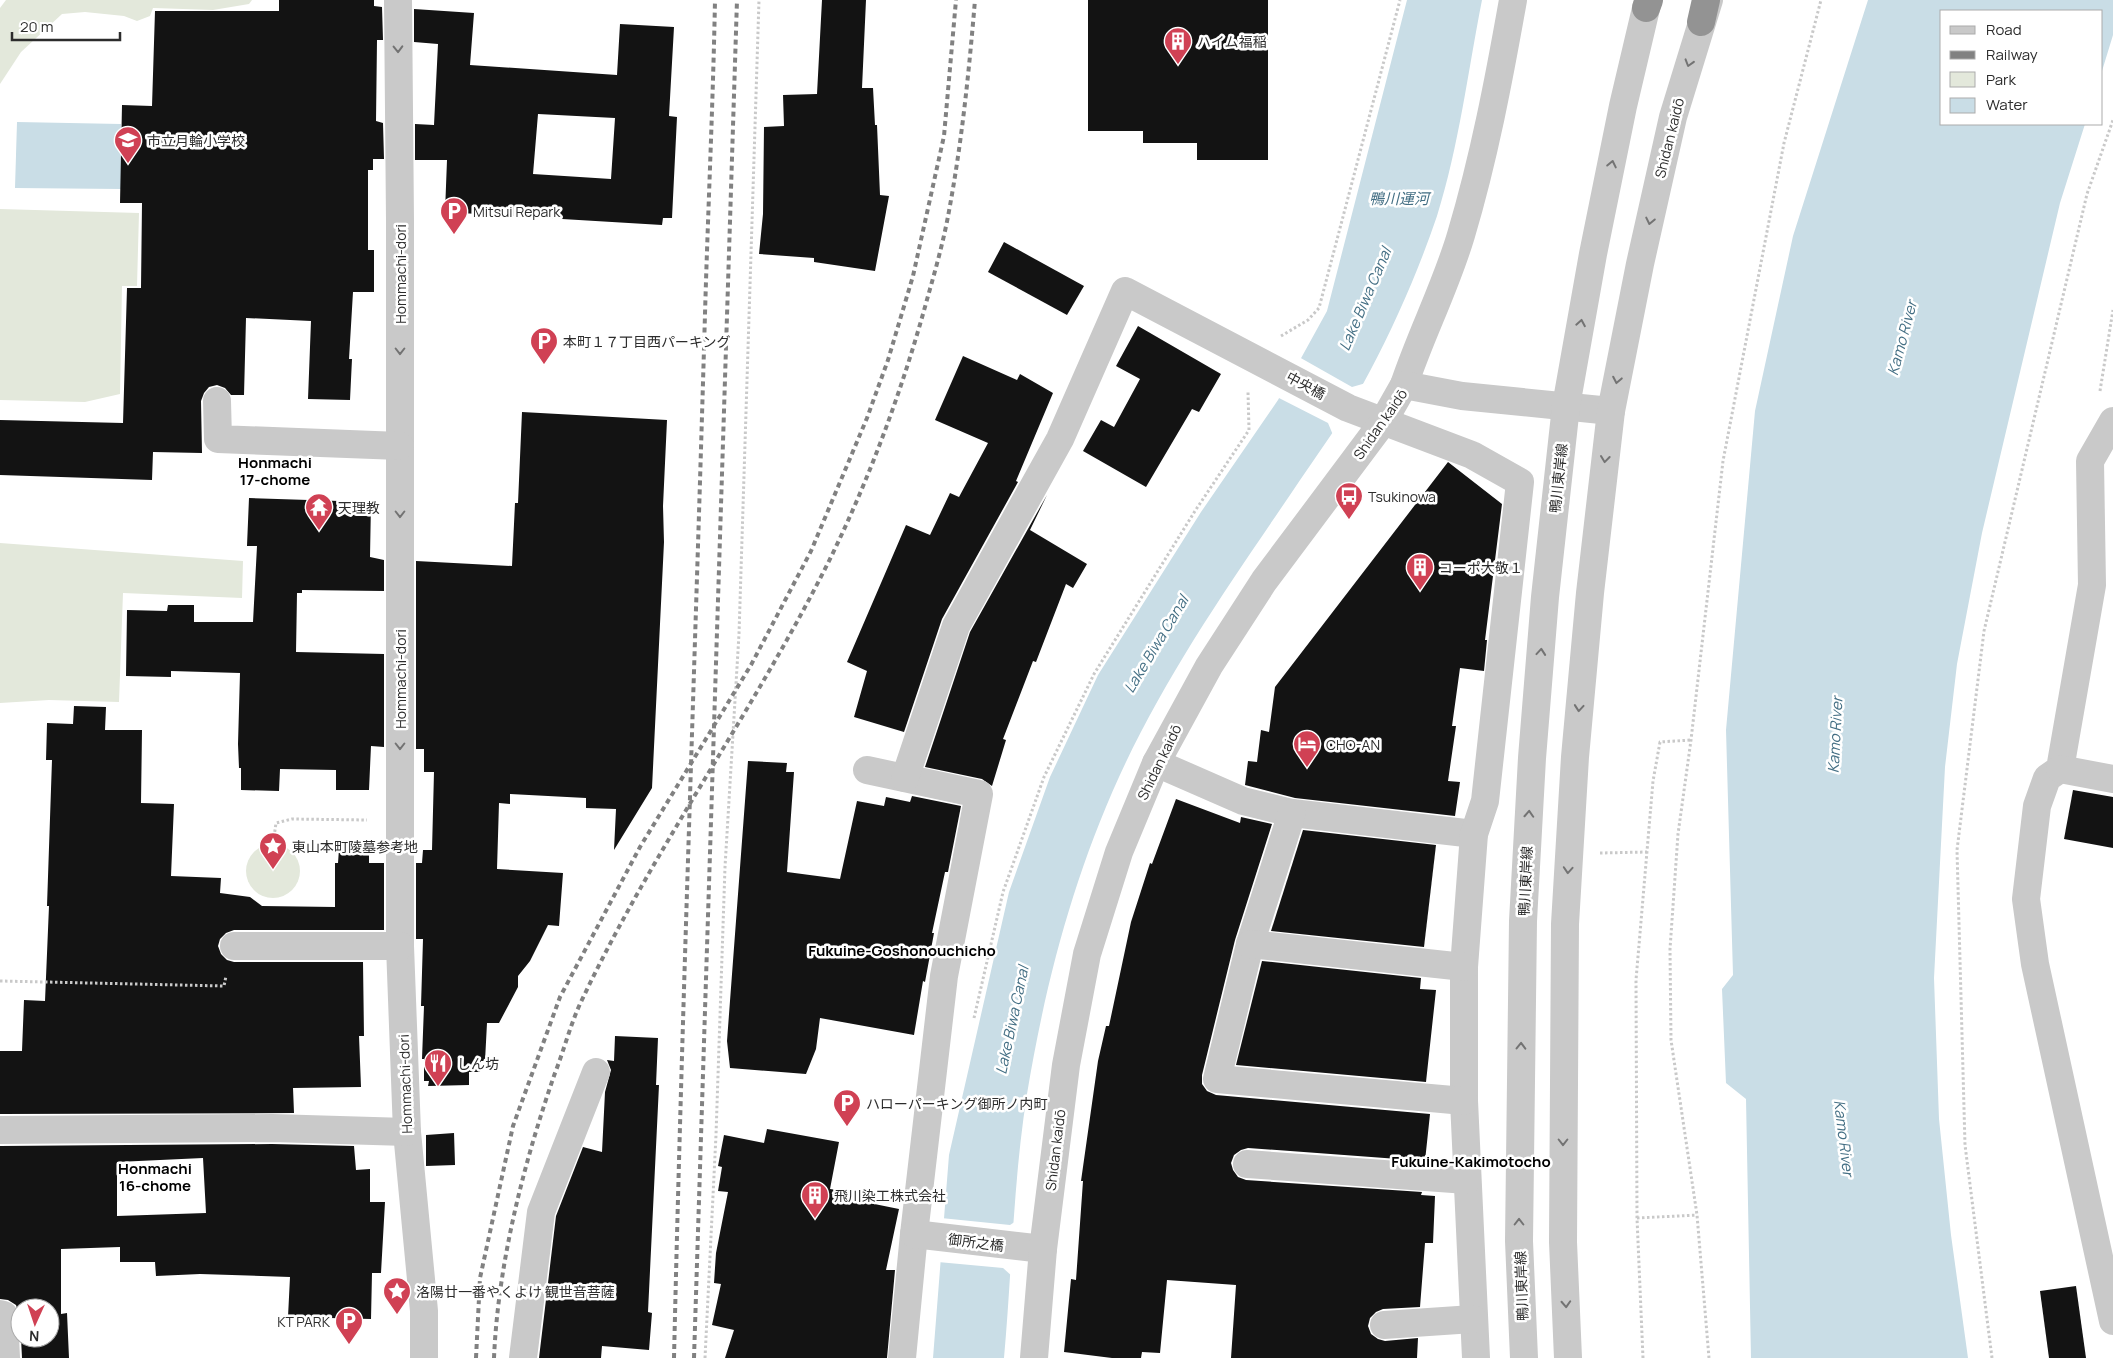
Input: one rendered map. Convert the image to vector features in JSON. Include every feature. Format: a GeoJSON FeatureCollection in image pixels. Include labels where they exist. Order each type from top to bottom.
{"type":"FeatureCollection","features":[{"type":"Feature","properties":{"kind":"street","name":"Hommachi-dori"},"geometry":{"type":"LineString","coordinates":[[398,0],[400,946],[407,1132],[424,1311],[424,1358]]}},
{"type":"Feature","properties":{"kind":"street"},"geometry":{"type":"LineString","coordinates":[[1404,385],[1414,354],[1460,237],[1491,112],[1513,0]]}},
{"type":"Feature","properties":{"kind":"street"},"geometry":{"type":"LineString","coordinates":[[1566,406],[1593,254],[1648,3]]}},
{"type":"Feature","properties":{"kind":"street","name":"Shidan kaidō"},"geometry":{"type":"LineString","coordinates":[[1034,1358],[1034,1248],[1087,954],[1119,852],[1156,763],[1209,666],[1264,581],[1383,422],[1404,385],[1462,396],[1611,411],[1672,117],[1705,8]]}},
{"type":"Feature","properties":{"kind":"street","name":"中央橋"},"geometry":{"type":"LineString","coordinates":[[905,778],[956,626],[1060,438],[1125,291],[1348,408],[1472,455],[1520,482],[1485,801],[1474,834]]}},
{"type":"Feature","properties":{"kind":"street"},"geometry":{"type":"LineString","coordinates":[[217,401],[218,439],[400,446]]}},
{"type":"Feature","properties":{"kind":"street","name":"鴨川東岸線"},"geometry":{"type":"LineString","coordinates":[[1524,1358],[1519,1241],[1523,921],[1532,758],[1545,597],[1566,406]]}},
{"type":"Feature","properties":{"kind":"street"},"geometry":{"type":"LineString","coordinates":[[1568,1358],[1563,1242],[1565,924],[1575,757],[1590,594],[1611,411]]}},
{"type":"Feature","properties":{"kind":"street"},"geometry":{"type":"LineString","coordinates":[[2105,449],[2102,585],[2060,769],[2047,778],[2036,806],[2026,899],[2037,974],[2113,1321]]}},
{"type":"Feature","properties":{"kind":"street"},"geometry":{"type":"LineString","coordinates":[[1156,763],[1244,801],[1292,813],[1474,834],[1464,967],[1464,1101],[1476,1358]]}},
{"type":"Feature","properties":{"kind":"street"},"geometry":{"type":"LineString","coordinates":[[2060,769],[2113,779]]}},
{"type":"Feature","properties":{"kind":"street"},"geometry":{"type":"LineString","coordinates":[[867,770],[979,794],[944,976],[920,1235],[902,1358]]}},
{"type":"Feature","properties":{"kind":"street"},"geometry":{"type":"LineString","coordinates":[[1292,813],[1250,944],[1217,1078],[1464,1101]]}},
{"type":"Feature","properties":{"kind":"street"},"geometry":{"type":"LineString","coordinates":[[1250,944],[1464,967]]}},
{"type":"Feature","properties":{"kind":"street"},"geometry":{"type":"LineString","coordinates":[[234,946],[400,946]]}},
{"type":"Feature","properties":{"kind":"street"},"geometry":{"type":"LineString","coordinates":[[523,1358],[541,1212],[596,1072]]}},
{"type":"Feature","properties":{"kind":"street"},"geometry":{"type":"LineString","coordinates":[[0,1130],[272,1128],[407,1132]]}},
{"type":"Feature","properties":{"kind":"street"},"geometry":{"type":"LineString","coordinates":[[1247,1164],[1467,1180]]}},
{"type":"Feature","properties":{"kind":"street","name":"御所之橋"},"geometry":{"type":"LineString","coordinates":[[920,1235],[1034,1248]]}},
{"type":"Feature","properties":{"kind":"street"},"geometry":{"type":"LineString","coordinates":[[0,1314],[4,1315],[6,1358]]}},
{"type":"Feature","properties":{"kind":"street"},"geometry":{"type":"LineString","coordinates":[[1384,1325],[1473,1320]]}},
{"type":"Feature","properties":{"kind":"path"},"geometry":{"type":"LineString","coordinates":[[705,1358],[716,1144],[725,867],[739,634],[759,0]]}},
{"type":"Feature","properties":{"kind":"path"},"geometry":{"type":"LineString","coordinates":[[972,1027],[1003,892],[1044,777],[1094,674],[1195,511],[1249,430],[1248,377],[1264,363],[1276,339],[1308,320],[1319,308],[1400,0]]}},
{"type":"Feature","properties":{"kind":"path"},"geometry":{"type":"LineString","coordinates":[[1709,1358],[1696,1215],[1671,1040],[1670,949],[1678,834],[1691,740],[1724,451],[1784,143],[1821,0]]}},
{"type":"Feature","properties":{"kind":"path"},"geometry":{"type":"LineString","coordinates":[[1992,1358],[1965,1145],[1957,850],[1984,631],[2087,194],[2113,120]]}},
{"type":"Feature","properties":{"kind":"path"},"geometry":{"type":"LineString","coordinates":[[2105,449],[2096,415],[2113,310]]}},
{"type":"Feature","properties":{"kind":"path"},"geometry":{"type":"LineString","coordinates":[[1643,1358],[1637,1218],[1636,980],[1653,781],[1660,742],[1691,740]]}},
{"type":"Feature","properties":{"kind":"path"},"geometry":{"type":"LineString","coordinates":[[274,837],[276,823],[292,819],[371,820]]}},
{"type":"Feature","properties":{"kind":"path"},"geometry":{"type":"LineString","coordinates":[[1598,853],[1647,852]]}},
{"type":"Feature","properties":{"kind":"path"},"geometry":{"type":"LineString","coordinates":[[0,981],[224,986],[234,946]]}},
{"type":"Feature","properties":{"kind":"path"},"geometry":{"type":"LineString","coordinates":[[1637,1218],[1696,1215]]}},
{"type":"Feature","properties":{"kind":"green space"},"geometry":{"type":"Polygon","coordinates":[[[6,0],[252,0],[249,4],[213,10],[153,8],[150,16],[137,21],[124,16],[85,12],[62,14],[21,52],[0,84],[0,8],[6,0]]]}},
{"type":"Feature","properties":{"kind":"green space"},"geometry":{"type":"Polygon","coordinates":[[[0,209],[139,213],[137,286],[122,286],[120,394],[85,402],[0,400],[0,209]]]}},
{"type":"Feature","properties":{"kind":"green space"},"geometry":{"type":"Polygon","coordinates":[[[0,543],[243,561],[242,598],[123,593],[119,702],[49,700],[0,703],[0,543]]]}},
{"type":"Feature","properties":{"kind":"green space","name":"東山本町陵墓参考地"},"geometry":{"type":"Polygon","coordinates":[[[273,844],[283,846],[292,852],[298,861],[300,871],[298,881],[292,890],[283,896],[273,898],[263,896],[254,890],[248,881],[246,871],[248,861],[254,852],[263,846],[273,844]]]}},
{"type":"Feature","properties":{"kind":"water","name":"鴨川運河"},"geometry":{"type":"Polygon","coordinates":[[[1407,0],[1482,0],[1457,136],[1437,216],[1423,256],[1389,334],[1361,387],[1332,434],[1198,632],[1177,667],[1156,703],[1119,777],[1088,854],[1062,932],[1042,1013],[1027,1094],[1016,1193],[1004,1358],[933,1358],[949,1155],[1009,892],[1050,777],[1098,675],[1201,512],[1278,400],[1327,311],[1407,0]]]}},
{"type":"Feature","properties":{"kind":"water","name":"Kamo River"},"geometry":{"type":"Polygon","coordinates":[[[1868,0],[2113,0],[2113,35],[2103,68],[2103,10],[1940,10],[1940,125],[2085,125],[2060,203],[1982,533],[1957,664],[1945,767],[1934,978],[1939,1119],[1951,1235],[1968,1358],[1751,1358],[1746,1099],[1726,1083],[1722,989],[1733,975],[1726,730],[1755,411],[1793,236],[1868,0]]]}},
{"type":"Feature","properties":{"kind":"water"},"geometry":{"type":"Polygon","coordinates":[[[17,122],[121,124],[121,189],[15,188],[17,122]]]}},
{"type":"Feature","properties":{"kind":"pier"},"geometry":{"type":"Polygon","coordinates":[[[1299,357],[1352,387],[1366,383],[1333,435],[1328,423],[1277,397],[1299,357]]]}},
{"type":"Feature","properties":{"kind":"pier"},"geometry":{"type":"Polygon","coordinates":[[[941,1218],[1010,1225],[1016,1221],[1013,1277],[1003,1268],[938,1262],[941,1218]]]}},
{"type":"Feature","properties":{"kind":"building"},"geometry":{"type":"Polygon","coordinates":[[[279,0],[374,0],[374,6],[382,7],[383,40],[377,40],[376,121],[383,123],[384,159],[373,159],[373,170],[368,170],[368,250],[374,250],[374,292],[353,292],[349,359],[352,359],[350,400],[308,399],[311,321],[246,318],[244,395],[231,395],[225,388],[217,385],[209,387],[204,393],[201,401],[202,453],[153,452],[152,480],[0,475],[0,420],[123,423],[127,288],[141,288],[142,203],[120,203],[122,105],[152,106],[155,11],[279,11],[279,0]]]}},
{"type":"Feature","properties":{"kind":"building"},"geometry":{"type":"Polygon","coordinates":[[[822,0],[866,0],[862,88],[873,88],[875,125],[877,125],[880,195],[889,196],[875,271],[814,262],[814,258],[759,254],[763,214],[764,127],[784,126],[783,95],[817,94],[822,0]]]}},
{"type":"Feature","properties":{"kind":"building","name":"ハイム福稲"},"geometry":{"type":"Polygon","coordinates":[[[1088,0],[1268,0],[1268,160],[1197,160],[1197,143],[1143,143],[1143,131],[1088,131],[1088,0]]]}},
{"type":"Feature","properties":{"kind":"building"},"geometry":{"type":"Polygon","coordinates":[[[414,9],[474,13],[470,65],[617,75],[620,24],[674,27],[669,116],[677,117],[672,218],[663,218],[662,225],[445,212],[447,160],[415,160],[415,124],[434,125],[438,44],[414,42],[414,9]],[[538,114],[533,174],[611,179],[615,118],[538,114]]]}},
{"type":"Feature","properties":{"kind":"building"},"geometry":{"type":"Polygon","coordinates":[[[1004,242],[1084,286],[1067,315],[988,272],[1004,242]]]}},
{"type":"Feature","properties":{"kind":"building"},"geometry":{"type":"Polygon","coordinates":[[[1138,326],[1221,374],[1199,412],[1192,409],[1146,487],[1083,451],[1101,420],[1114,427],[1140,379],[1116,366],[1138,326]]]}},
{"type":"Feature","properties":{"kind":"building"},"geometry":{"type":"Polygon","coordinates":[[[963,356],[1017,380],[1020,374],[1053,393],[1016,481],[1018,482],[942,619],[904,732],[854,717],[867,671],[847,662],[906,525],[930,535],[950,493],[959,497],[988,443],[935,420],[963,356]]]}},
{"type":"Feature","properties":{"kind":"building"},"geometry":{"type":"Polygon","coordinates":[[[522,412],[667,420],[663,506],[664,542],[652,788],[614,850],[616,809],[586,808],[586,798],[510,794],[510,804],[499,803],[497,869],[563,873],[559,926],[548,925],[530,961],[518,976],[518,987],[499,1023],[487,1023],[485,1061],[481,1061],[480,1072],[469,1072],[469,1085],[428,1086],[429,1081],[424,1081],[424,1059],[422,1059],[424,1006],[421,1006],[423,939],[416,939],[416,863],[422,863],[423,850],[432,850],[434,772],[424,772],[424,749],[416,749],[416,561],[512,566],[515,503],[518,503],[522,412]]]}},
{"type":"Feature","properties":{"kind":"building"},"geometry":{"type":"Polygon","coordinates":[[[1448,462],[1502,504],[1485,640],[1487,640],[1484,671],[1460,668],[1452,726],[1456,726],[1448,781],[1460,782],[1455,816],[1295,798],[1245,785],[1248,761],[1257,762],[1261,730],[1269,732],[1275,687],[1448,462]]]}},
{"type":"Feature","properties":{"kind":"building"},"geometry":{"type":"Polygon","coordinates":[[[1047,495],[1030,530],[1087,564],[1073,588],[1066,584],[1036,662],[1033,661],[1003,739],[1006,740],[992,786],[982,779],[925,767],[970,632],[1047,495]]]}},
{"type":"Feature","properties":{"kind":"building"},"geometry":{"type":"Polygon","coordinates":[[[249,498],[371,502],[370,557],[384,560],[384,591],[302,590],[302,593],[297,593],[296,652],[384,654],[384,747],[371,746],[369,790],[336,790],[336,770],[280,769],[279,791],[241,790],[238,744],[240,673],[171,671],[171,677],[126,676],[127,610],[167,611],[168,605],[194,605],[194,622],[253,622],[257,546],[247,546],[249,498]]]}},
{"type":"Feature","properties":{"kind":"building"},"geometry":{"type":"Polygon","coordinates":[[[74,706],[106,707],[105,730],[142,730],[141,803],[174,804],[171,876],[221,878],[220,893],[250,897],[262,906],[335,907],[335,863],[338,863],[339,849],[369,849],[369,863],[384,863],[384,930],[234,930],[226,933],[220,939],[218,946],[221,954],[227,960],[234,962],[363,962],[364,1036],[359,1036],[361,1087],[293,1088],[294,1113],[0,1114],[0,1051],[22,1051],[24,1000],[45,1001],[52,760],[46,760],[47,723],[73,724],[74,706]]]}},
{"type":"Feature","properties":{"kind":"building"},"geometry":{"type":"Polygon","coordinates":[[[748,761],[787,763],[786,772],[794,772],[787,872],[840,879],[857,801],[884,806],[886,797],[910,802],[912,796],[961,806],[948,872],[945,872],[932,933],[934,933],[925,982],[923,981],[914,1035],[820,1018],[816,1049],[806,1074],[730,1068],[727,1041],[748,761]]]}},
{"type":"Feature","properties":{"kind":"building"},"geometry":{"type":"Polygon","coordinates":[[[2073,790],[2113,797],[2113,848],[2064,839],[2073,790]]]}},
{"type":"Feature","properties":{"kind":"building"},"geometry":{"type":"Polygon","coordinates":[[[1176,799],[1240,823],[1241,817],[1272,824],[1235,940],[1202,1075],[1202,1084],[1207,1091],[1216,1095],[1430,1114],[1425,1161],[1248,1148],[1234,1155],[1231,1163],[1238,1177],[1246,1180],[1422,1192],[1421,1195],[1435,1196],[1433,1243],[1425,1243],[1420,1307],[1383,1309],[1376,1312],[1370,1318],[1368,1326],[1371,1334],[1385,1341],[1418,1338],[1417,1358],[1231,1358],[1236,1285],[1167,1280],[1160,1353],[1142,1352],[1141,1358],[1112,1358],[1064,1352],[1071,1279],[1076,1280],[1083,1181],[1081,1181],[1098,1061],[1106,1026],[1109,1026],[1131,922],[1150,863],[1152,864],[1176,799]]]}},
{"type":"Feature","properties":{"kind":"building"},"geometry":{"type":"Polygon","coordinates":[[[1303,830],[1436,845],[1424,947],[1271,931],[1303,830]]]}},
{"type":"Feature","properties":{"kind":"building"},"geometry":{"type":"Polygon","coordinates":[[[1262,961],[1421,978],[1420,989],[1436,990],[1426,1082],[1236,1065],[1262,961]]]}},
{"type":"Feature","properties":{"kind":"building"},"geometry":{"type":"Polygon","coordinates":[[[615,1036],[658,1038],[656,1085],[659,1085],[648,1312],[652,1313],[649,1350],[602,1346],[601,1358],[539,1358],[556,1216],[583,1147],[602,1152],[605,1092],[611,1070],[607,1060],[614,1061],[615,1036]]]}},
{"type":"Feature","properties":{"kind":"building"},"geometry":{"type":"Polygon","coordinates":[[[767,1129],[839,1142],[830,1189],[837,1190],[835,1196],[899,1209],[886,1270],[895,1270],[887,1358],[725,1358],[734,1330],[712,1325],[721,1284],[714,1283],[716,1253],[728,1192],[718,1191],[722,1167],[718,1166],[724,1135],[764,1143],[767,1129]]]}},
{"type":"Feature","properties":{"kind":"building"},"geometry":{"type":"Polygon","coordinates":[[[454,1133],[455,1165],[426,1166],[426,1135],[454,1133]]]}},
{"type":"Feature","properties":{"kind":"building"},"geometry":{"type":"Polygon","coordinates":[[[272,1144],[354,1146],[356,1170],[370,1169],[370,1202],[385,1202],[381,1273],[372,1273],[371,1319],[288,1317],[290,1277],[200,1274],[156,1276],[155,1262],[120,1262],[120,1247],[61,1249],[61,1314],[67,1313],[69,1358],[22,1358],[22,1348],[60,1348],[60,1298],[10,1298],[10,1301],[0,1299],[0,1146],[272,1144]],[[203,1158],[117,1162],[117,1216],[206,1213],[203,1158]]]}},
{"type":"Feature","properties":{"kind":"building"},"geometry":{"type":"Polygon","coordinates":[[[2076,1286],[2086,1358],[2049,1358],[2040,1291],[2076,1286]]]}},
{"type":"Feature","properties":{"kind":"railway"},"geometry":{"type":"LineString","coordinates":[[674,1358],[715,0]]}},
{"type":"Feature","properties":{"kind":"railway"},"geometry":{"type":"LineString","coordinates":[[694,1358],[737,0]]}},
{"type":"Feature","properties":{"kind":"railway"},"geometry":{"type":"LineString","coordinates":[[476,1358],[480,1278],[513,1126],[560,997],[640,847],[751,665],[811,551],[867,418],[888,360],[913,276],[944,136],[956,0]]}},
{"type":"Feature","properties":{"kind":"railway"},"geometry":{"type":"LineString","coordinates":[[494,1358],[496,1322],[514,1213],[533,1142],[576,1012],[638,892],[767,674],[828,563],[872,465],[908,365],[937,264],[954,185],[968,80],[975,0]]}},
{"type":"Feature","properties":{"kind":"place","name":"ハイム福稲"},"geometry":{"type":"Point","coordinates":[1178,65]}},
{"type":"Feature","properties":{"kind":"place","name":"市立月輪小学校"},"geometry":{"type":"Point","coordinates":[128,164]}},
{"type":"Feature","properties":{"kind":"place","name":"Mitsui Repark"},"geometry":{"type":"Point","coordinates":[454,235]}},
{"type":"Feature","properties":{"kind":"place","name":"本町１７丁目西パーキング"},"geometry":{"type":"Point","coordinates":[544,365]}},
{"type":"Feature","properties":{"kind":"place","name":"Tsukinowa"},"geometry":{"type":"Point","coordinates":[1349,520]}},
{"type":"Feature","properties":{"kind":"place","name":"天理教"},"geometry":{"type":"Point","coordinates":[319,531]}},
{"type":"Feature","properties":{"kind":"place","name":"コーポ大敬１"},"geometry":{"type":"Point","coordinates":[1420,591]}},
{"type":"Feature","properties":{"kind":"place","name":"CHO-AN"},"geometry":{"type":"Point","coordinates":[1307,768]}},
{"type":"Feature","properties":{"kind":"place","name":"東山本町陵墓参考地"},"geometry":{"type":"Point","coordinates":[273,870]}},
{"type":"Feature","properties":{"kind":"place","name":"しん坊"},"geometry":{"type":"Point","coordinates":[438,1087]}},
{"type":"Feature","properties":{"kind":"place","name":"ハローパーキング御所ノ内町"},"geometry":{"type":"Point","coordinates":[847,1127]}},
{"type":"Feature","properties":{"kind":"place","name":"飛川染工株式会社"},"geometry":{"type":"Point","coordinates":[815,1219]}},
{"type":"Feature","properties":{"kind":"place","name":"洛陽廿一番やくよけ 観世音菩薩"},"geometry":{"type":"Point","coordinates":[397,1315]}},
{"type":"Feature","properties":{"kind":"place","name":"KT PARK"},"geometry":{"type":"Point","coordinates":[349,1345]}},
{"type":"Feature","properties":{"kind":"district","name":"Honmachi 17-chome"},"geometry":{"type":"Point","coordinates":[275,470]}},
{"type":"Feature","properties":{"kind":"district","name":"Fukuine-Goshonouchicho"},"geometry":{"type":"Point","coordinates":[902,950]}},
{"type":"Feature","properties":{"kind":"district","name":"Fukuine-Kakimotocho"},"geometry":{"type":"Point","coordinates":[1471,1161]}},
{"type":"Feature","properties":{"kind":"district","name":"Honmachi 16-chome"},"geometry":{"type":"Point","coordinates":[155,1176]}},
{"type":"Feature","properties":{"kind":"water label","name":"Lake Biwa Canal"},"geometry":{"type":"Point","coordinates":[1365,299]}},
{"type":"Feature","properties":{"kind":"water label","name":"Lake Biwa Canal"},"geometry":{"type":"Point","coordinates":[1156,644]}},
{"type":"Feature","properties":{"kind":"water label","name":"Lake Biwa Canal"},"geometry":{"type":"Point","coordinates":[1012,1020]}}]}
